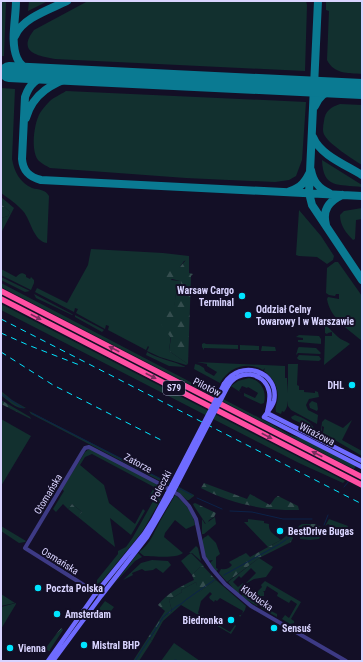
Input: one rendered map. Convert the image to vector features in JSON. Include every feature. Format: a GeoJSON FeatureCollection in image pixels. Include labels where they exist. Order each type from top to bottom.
{"type":"FeatureCollection","features":[{"type":"Feature","properties":{"kind":"highway","name":"Pilotów"},"geometry":{"type":"LineString","coordinates":[[1,291],[362,477]]}},
{"type":"Feature","properties":{"kind":"highway","name":"Pilotów"},"geometry":{"type":"LineString","coordinates":[[1,299],[362,485]]}},
{"type":"Feature","properties":{"kind":"main road","name":"Poleczki"},"geometry":{"type":"LineString","coordinates":[[48,661],[153,520],[169,495],[232,374],[244,369],[255,370],[265,375],[274,392],[273,405],[266,415]]}},
{"type":"Feature","properties":{"kind":"main road","name":"Wirażowa"},"geometry":{"type":"LineString","coordinates":[[266,415],[361,464]]}},
{"type":"Feature","properties":{"kind":"main road","name":"Poleczki"},"geometry":{"type":"LineString","coordinates":[[53,661],[98,595]]}},
{"type":"Feature","properties":{"kind":"street","name":"Zatorze"},"geometry":{"type":"LineString","coordinates":[[85,448],[92,447],[179,495],[189,506],[196,519],[200,540]]}},
{"type":"Feature","properties":{"kind":"street","name":"Otomańska"},"geometry":{"type":"LineString","coordinates":[[25,548],[85,448]]}},
{"type":"Feature","properties":{"kind":"street","name":"Kłobucka"},"geometry":{"type":"LineString","coordinates":[[200,540],[207,564],[238,596],[257,609],[346,661]]}},
{"type":"Feature","properties":{"kind":"street","name":"Osmańska"},"geometry":{"type":"LineString","coordinates":[[25,548],[92,589],[98,595]]}},
{"type":"Feature","properties":{"kind":"green space"},"geometry":{"type":"Polygon","coordinates":[[[1,1],[6,1],[4,56],[1,56],[1,1]]]}},
{"type":"Feature","properties":{"kind":"green space"},"geometry":{"type":"Polygon","coordinates":[[[29,1],[48,1],[28,11],[29,1]]]}},
{"type":"Feature","properties":{"kind":"green space"},"geometry":{"type":"Polygon","coordinates":[[[88,1],[306,1],[305,71],[55,59],[31,52],[28,48],[28,43],[29,37],[34,30],[88,1]]]}},
{"type":"Feature","properties":{"kind":"green space"},"geometry":{"type":"Polygon","coordinates":[[[326,1],[362,1],[362,74],[347,73],[337,70],[330,65],[327,60],[329,11],[326,10],[326,1]]]}},
{"type":"Feature","properties":{"kind":"green space"},"geometry":{"type":"Polygon","coordinates":[[[1,88],[15,89],[12,159],[14,168],[24,183],[32,188],[44,191],[49,196],[47,243],[38,238],[35,234],[23,211],[1,193],[1,88]]]}},
{"type":"Feature","properties":{"kind":"green space"},"geometry":{"type":"Polygon","coordinates":[[[66,91],[306,102],[302,160],[296,176],[289,180],[275,182],[186,178],[50,168],[40,162],[36,157],[34,137],[36,123],[40,113],[47,104],[66,91]]]}},
{"type":"Feature","properties":{"kind":"green space"},"geometry":{"type":"Polygon","coordinates":[[[340,104],[362,105],[362,165],[336,147],[324,134],[323,127],[327,112],[331,108],[340,104]]]}},
{"type":"Feature","properties":{"kind":"green space"},"geometry":{"type":"Polygon","coordinates":[[[322,160],[362,185],[362,187],[333,183],[325,176],[322,160]]]}},
{"type":"Feature","properties":{"kind":"green space"},"geometry":{"type":"Polygon","coordinates":[[[1,197],[14,208],[1,233],[1,218],[8,216],[10,212],[1,204],[1,197]]]}},
{"type":"Feature","properties":{"kind":"green space"},"geometry":{"type":"Polygon","coordinates":[[[1,204],[10,212],[8,216],[1,218],[1,204]]]}},
{"type":"Feature","properties":{"kind":"green space"},"geometry":{"type":"Polygon","coordinates":[[[362,208],[362,219],[356,220],[355,239],[353,240],[344,229],[340,215],[344,211],[362,208]]]}},
{"type":"Feature","properties":{"kind":"green space"},"geometry":{"type":"Polygon","coordinates":[[[299,210],[321,236],[334,256],[333,260],[327,264],[317,257],[296,255],[299,210]]]}},
{"type":"Feature","properties":{"kind":"green space"},"geometry":{"type":"Polygon","coordinates":[[[91,249],[189,256],[189,260],[184,261],[171,280],[180,281],[183,288],[176,294],[169,351],[188,364],[186,365],[160,357],[147,351],[148,346],[146,350],[108,330],[109,326],[106,325],[105,329],[76,313],[78,309],[75,308],[74,312],[35,292],[37,288],[67,303],[88,265],[91,249]]]}},
{"type":"Feature","properties":{"kind":"green space"},"geometry":{"type":"Polygon","coordinates":[[[186,260],[189,260],[189,273],[193,274],[191,276],[188,364],[169,351],[171,338],[161,324],[164,309],[174,306],[176,294],[183,288],[180,281],[165,277],[164,270],[180,267],[186,260]]]}},
{"type":"Feature","properties":{"kind":"green space"},"geometry":{"type":"Polygon","coordinates":[[[335,262],[338,262],[362,296],[362,341],[340,323],[329,306],[327,299],[328,297],[339,299],[339,294],[336,294],[335,296],[326,293],[327,268],[335,262]]]}},
{"type":"Feature","properties":{"kind":"green space"},"geometry":{"type":"Polygon","coordinates":[[[1,269],[16,277],[22,273],[30,279],[31,277],[34,280],[34,283],[31,290],[1,275],[1,269]]]}},
{"type":"Feature","properties":{"kind":"green space"},"geometry":{"type":"Polygon","coordinates":[[[1,277],[30,291],[25,292],[1,280],[1,277]]]}},
{"type":"Feature","properties":{"kind":"green space"},"geometry":{"type":"Polygon","coordinates":[[[1,283],[290,435],[301,438],[356,466],[354,469],[336,460],[1,287],[1,283]]]}},
{"type":"Feature","properties":{"kind":"green space"},"geometry":{"type":"Polygon","coordinates":[[[34,294],[72,314],[73,315],[36,298],[34,294]]]}},
{"type":"Feature","properties":{"kind":"green space"},"geometry":{"type":"Polygon","coordinates":[[[1,304],[345,481],[343,483],[299,463],[1,310],[1,304]]]}},
{"type":"Feature","properties":{"kind":"green space"},"geometry":{"type":"Polygon","coordinates":[[[75,315],[104,330],[102,332],[75,317],[75,315]]]}},
{"type":"Feature","properties":{"kind":"green space"},"geometry":{"type":"Polygon","coordinates":[[[325,325],[339,338],[350,344],[324,365],[325,336],[332,336],[332,332],[327,334],[325,333],[325,325]]]}},
{"type":"Feature","properties":{"kind":"green space"},"geometry":{"type":"Polygon","coordinates":[[[299,335],[319,336],[321,339],[321,344],[298,342],[298,340],[303,340],[303,338],[296,337],[299,335]]]}},
{"type":"Feature","properties":{"kind":"green space"},"geometry":{"type":"Polygon","coordinates":[[[202,344],[238,345],[238,349],[204,348],[204,350],[202,344]]]}},
{"type":"Feature","properties":{"kind":"green space"},"geometry":{"type":"Polygon","coordinates":[[[240,345],[259,346],[259,350],[240,350],[240,345]]]}},
{"type":"Feature","properties":{"kind":"green space"},"geometry":{"type":"Polygon","coordinates":[[[262,346],[275,347],[276,351],[261,351],[262,346]]]}},
{"type":"Feature","properties":{"kind":"green space"},"geometry":{"type":"Polygon","coordinates":[[[299,347],[316,348],[321,353],[298,353],[296,355],[299,347]]]}},
{"type":"Feature","properties":{"kind":"green space"},"geometry":{"type":"Polygon","coordinates":[[[147,352],[186,367],[169,366],[146,355],[147,352]]]}},
{"type":"Feature","properties":{"kind":"green space"},"geometry":{"type":"Polygon","coordinates":[[[299,355],[319,356],[321,359],[319,361],[299,360],[297,358],[299,355]]]}},
{"type":"Feature","properties":{"kind":"green space"},"geometry":{"type":"Polygon","coordinates":[[[197,362],[285,366],[288,396],[286,409],[284,412],[282,411],[281,414],[276,412],[278,398],[277,389],[271,377],[264,371],[265,368],[263,370],[257,367],[245,366],[233,369],[220,383],[194,369],[195,364],[204,368],[205,371],[214,376],[217,372],[207,366],[207,364],[197,362]]]}},
{"type":"Feature","properties":{"kind":"green space"},"geometry":{"type":"Polygon","coordinates":[[[288,364],[298,364],[297,385],[299,386],[299,390],[304,390],[304,392],[318,392],[319,397],[309,399],[306,405],[308,410],[318,415],[317,424],[291,410],[288,406],[288,364]]]}},
{"type":"Feature","properties":{"kind":"green space"},"geometry":{"type":"Polygon","coordinates":[[[249,378],[257,381],[264,390],[264,403],[261,404],[244,396],[244,393],[255,398],[258,393],[248,387],[242,386],[239,391],[243,394],[231,386],[238,381],[249,378]]]}},
{"type":"Feature","properties":{"kind":"green space"},"geometry":{"type":"Polygon","coordinates":[[[1,391],[12,400],[26,408],[19,408],[13,404],[1,395],[1,391]]]}},
{"type":"Feature","properties":{"kind":"green space"},"geometry":{"type":"Polygon","coordinates":[[[1,400],[30,417],[31,419],[1,404],[1,400]]]}},
{"type":"Feature","properties":{"kind":"green space"},"geometry":{"type":"Polygon","coordinates":[[[312,401],[317,403],[317,411],[310,408],[309,404],[312,401]]]}},
{"type":"Feature","properties":{"kind":"green space"},"geometry":{"type":"Polygon","coordinates":[[[29,411],[169,483],[168,485],[31,414],[29,411]]]}},
{"type":"Feature","properties":{"kind":"green space"},"geometry":{"type":"Polygon","coordinates":[[[295,415],[304,418],[313,426],[314,429],[292,419],[291,417],[295,415]]]}},
{"type":"Feature","properties":{"kind":"green space"},"geometry":{"type":"Polygon","coordinates":[[[1,419],[31,436],[1,486],[1,419]]]}},
{"type":"Feature","properties":{"kind":"green space"},"geometry":{"type":"Polygon","coordinates":[[[325,419],[343,428],[352,420],[342,440],[362,451],[362,456],[323,433],[324,427],[322,426],[321,431],[322,422],[325,419]]]}},
{"type":"Feature","properties":{"kind":"green space"},"geometry":{"type":"Polygon","coordinates":[[[92,449],[158,485],[151,497],[149,497],[154,487],[92,454],[85,457],[80,465],[104,485],[109,503],[135,524],[143,509],[145,511],[131,535],[110,518],[115,547],[78,517],[82,512],[72,504],[68,509],[63,504],[56,512],[53,509],[64,491],[62,489],[85,452],[92,449]]]}},
{"type":"Feature","properties":{"kind":"green space"},"geometry":{"type":"Polygon","coordinates":[[[204,483],[247,499],[250,494],[270,505],[278,496],[298,506],[299,510],[261,508],[236,502],[212,494],[201,488],[204,483]]]}},
{"type":"Feature","properties":{"kind":"green space"},"geometry":{"type":"Polygon","coordinates":[[[179,487],[194,496],[187,500],[177,491],[179,487]]]}},
{"type":"Feature","properties":{"kind":"green space"},"geometry":{"type":"Polygon","coordinates":[[[175,495],[188,508],[195,525],[186,529],[175,520],[165,533],[164,537],[183,553],[170,557],[144,556],[139,552],[149,541],[175,495]]]}},
{"type":"Feature","properties":{"kind":"green space"},"geometry":{"type":"Polygon","coordinates":[[[156,496],[161,499],[142,532],[102,581],[97,584],[97,580],[118,554],[118,551],[126,547],[133,537],[156,496]]]}},
{"type":"Feature","properties":{"kind":"green space"},"geometry":{"type":"Polygon","coordinates":[[[195,503],[216,513],[207,524],[194,506],[193,504],[195,503]]]}},
{"type":"Feature","properties":{"kind":"green space"},"geometry":{"type":"Polygon","coordinates":[[[72,504],[82,512],[78,517],[68,509],[72,504]]]}},
{"type":"Feature","properties":{"kind":"green space"},"geometry":{"type":"Polygon","coordinates":[[[215,517],[216,524],[202,534],[202,519],[205,524],[215,517]]]}},
{"type":"Feature","properties":{"kind":"green space"},"geometry":{"type":"Polygon","coordinates":[[[248,519],[264,521],[264,523],[269,524],[269,527],[274,535],[281,540],[268,547],[244,522],[248,522],[248,519]]]}},
{"type":"Feature","properties":{"kind":"green space"},"geometry":{"type":"Polygon","coordinates":[[[329,519],[348,526],[344,535],[328,524],[325,526],[329,519]]]}},
{"type":"Feature","properties":{"kind":"green space"},"geometry":{"type":"Polygon","coordinates":[[[302,524],[315,524],[325,529],[319,539],[300,539],[300,535],[295,535],[297,532],[309,534],[310,529],[298,528],[302,524]]]}},
{"type":"Feature","properties":{"kind":"green space"},"geometry":{"type":"Polygon","coordinates":[[[1,526],[26,541],[19,543],[1,531],[1,526]]]}},
{"type":"Feature","properties":{"kind":"green space"},"geometry":{"type":"Polygon","coordinates":[[[290,533],[293,538],[291,542],[259,558],[227,582],[219,573],[221,569],[227,569],[232,565],[229,562],[246,553],[250,557],[281,540],[290,533]]]}},
{"type":"Feature","properties":{"kind":"green space"},"geometry":{"type":"Polygon","coordinates":[[[208,535],[216,543],[220,554],[216,557],[216,568],[218,569],[216,572],[210,563],[213,560],[208,561],[202,547],[203,539],[208,535]]]}},
{"type":"Feature","properties":{"kind":"green space"},"geometry":{"type":"Polygon","coordinates":[[[196,546],[198,548],[201,561],[192,553],[189,553],[196,546]]]}},
{"type":"Feature","properties":{"kind":"green space"},"geometry":{"type":"Polygon","coordinates":[[[138,553],[142,557],[135,561],[114,584],[138,553]]]}},
{"type":"Feature","properties":{"kind":"green space"},"geometry":{"type":"Polygon","coordinates":[[[191,553],[204,566],[200,567],[192,575],[181,561],[191,553]]]}},
{"type":"Feature","properties":{"kind":"green space"},"geometry":{"type":"Polygon","coordinates":[[[259,558],[273,567],[266,577],[254,579],[247,583],[256,573],[251,568],[241,578],[239,576],[233,582],[238,587],[243,583],[245,585],[239,593],[237,593],[228,582],[259,558]]]}},
{"type":"Feature","properties":{"kind":"green space"},"geometry":{"type":"Polygon","coordinates":[[[152,560],[168,561],[171,565],[163,573],[156,568],[145,571],[142,569],[132,573],[133,575],[123,580],[141,563],[152,560]]]}},
{"type":"Feature","properties":{"kind":"green space"},"geometry":{"type":"Polygon","coordinates":[[[203,566],[216,580],[198,593],[196,582],[181,590],[182,592],[169,600],[172,611],[163,617],[150,639],[152,641],[139,661],[133,661],[165,611],[158,605],[174,591],[194,580],[192,575],[203,566]]]}},
{"type":"Feature","properties":{"kind":"green space"},"geometry":{"type":"Polygon","coordinates":[[[216,580],[246,606],[245,610],[242,614],[243,611],[220,598],[214,602],[209,597],[212,594],[210,592],[201,601],[198,613],[230,632],[235,625],[236,626],[231,634],[181,605],[163,621],[152,641],[150,639],[163,617],[172,611],[169,600],[182,592],[181,590],[196,582],[199,592],[216,580]]]}},
{"type":"Feature","properties":{"kind":"green space"},"geometry":{"type":"Polygon","coordinates":[[[265,581],[301,602],[291,619],[294,623],[290,624],[282,619],[285,615],[289,618],[297,604],[291,600],[289,603],[277,596],[278,593],[267,586],[265,591],[263,591],[264,596],[260,597],[262,599],[259,599],[257,606],[242,597],[242,594],[247,589],[255,594],[262,587],[261,585],[265,581]]]}},
{"type":"Feature","properties":{"kind":"green space"},"geometry":{"type":"Polygon","coordinates":[[[1,594],[15,603],[1,606],[1,594]]]}},
{"type":"Feature","properties":{"kind":"green space"},"geometry":{"type":"Polygon","coordinates":[[[105,601],[114,607],[108,615],[99,609],[105,601]]]}},
{"type":"Feature","properties":{"kind":"green space"},"geometry":{"type":"Polygon","coordinates":[[[16,604],[1,629],[1,607],[16,604]]]}},
{"type":"Feature","properties":{"kind":"green space"},"geometry":{"type":"Polygon","coordinates":[[[261,606],[277,614],[277,617],[261,608],[261,606]]]}},
{"type":"Feature","properties":{"kind":"green space"},"geometry":{"type":"Polygon","coordinates":[[[61,628],[63,630],[49,651],[45,649],[61,628]]]}},
{"type":"Feature","properties":{"kind":"green space"},"geometry":{"type":"Polygon","coordinates":[[[174,643],[200,661],[161,661],[174,643]]]}},
{"type":"Feature","properties":{"kind":"waterway"},"geometry":{"type":"LineString","coordinates":[[1,394],[23,408]]}},
{"type":"Feature","properties":{"kind":"waterway"},"geometry":{"type":"LineString","coordinates":[[32,413],[171,484]]}},
{"type":"Feature","properties":{"kind":"waterway"},"geometry":{"type":"LineString","coordinates":[[344,487],[349,481]]}},
{"type":"Feature","properties":{"kind":"waterway"},"geometry":{"type":"LineString","coordinates":[[177,487],[192,495]]}},
{"type":"Feature","properties":{"kind":"waterway"},"geometry":{"type":"LineString","coordinates":[[197,498],[222,509]]}},
{"type":"Feature","properties":{"kind":"waterway"},"geometry":{"type":"LineString","coordinates":[[230,511],[252,512],[283,519],[312,519]]}},
{"type":"Feature","properties":{"kind":"waterway"},"geometry":{"type":"LineString","coordinates":[[324,525],[328,515]]}},
{"type":"Feature","properties":{"kind":"waterway"},"geometry":{"type":"LineString","coordinates":[[224,575],[293,535],[317,537],[322,529]]}},
{"type":"Feature","properties":{"kind":"waterway"},"geometry":{"type":"LineString","coordinates":[[135,661],[164,616],[214,580]]}},
{"type":"Feature","properties":{"kind":"waterway"},"geometry":{"type":"LineString","coordinates":[[175,660],[179,661]]}},
{"type":"Feature","properties":{"kind":"taxiway"},"geometry":{"type":"LineString","coordinates":[[16,1],[14,37],[15,51],[20,63],[33,73]]}},
{"type":"Feature","properties":{"kind":"taxiway"},"geometry":{"type":"LineString","coordinates":[[15,36],[30,19],[67,1]]}},
{"type":"Feature","properties":{"kind":"taxiway"},"geometry":{"type":"LineString","coordinates":[[318,1],[309,193],[312,205],[362,280]]}},
{"type":"Feature","properties":{"kind":"taxiway"},"geometry":{"type":"LineString","coordinates":[[50,74],[34,82],[29,88],[25,97],[22,159],[27,173],[37,179],[362,196]]}},
{"type":"Feature","properties":{"kind":"taxiway"},"geometry":{"type":"LineString","coordinates":[[26,118],[29,109],[45,90],[76,75]]}},
{"type":"Feature","properties":{"kind":"taxiway"},"geometry":{"type":"LineString","coordinates":[[315,106],[323,94],[337,88]]}},
{"type":"Feature","properties":{"kind":"taxiway"},"geometry":{"type":"LineString","coordinates":[[313,137],[316,143],[327,154],[362,175]]}},
{"type":"Feature","properties":{"kind":"taxiway"},"geometry":{"type":"LineString","coordinates":[[290,191],[303,184],[311,170],[313,178],[317,184],[329,193]]}},
{"type":"Feature","properties":{"kind":"taxiway"},"geometry":{"type":"LineString","coordinates":[[326,225],[326,210],[333,200],[342,195]]}},
{"type":"Feature","properties":{"kind":"runway"},"geometry":{"type":"LineString","coordinates":[[9,72],[362,89]]}},
{"type":"Feature","properties":{"kind":"railway"},"geometry":{"type":"LineString","coordinates":[[1,319],[362,504]]}},
{"type":"Feature","properties":{"kind":"railway"},"geometry":{"type":"LineString","coordinates":[[1,333],[82,366]]}},
{"type":"Feature","properties":{"kind":"railway"},"geometry":{"type":"LineString","coordinates":[[1,352],[53,385],[163,441]]}},
{"type":"Feature","properties":{"kind":"place","name":"Warsaw Cargo Terminal"},"geometry":{"type":"Point","coordinates":[242,296]}},
{"type":"Feature","properties":{"kind":"place","name":"Oddział Celny Towarowy I w Warszawie"},"geometry":{"type":"Point","coordinates":[248,315]}},
{"type":"Feature","properties":{"kind":"place","name":"DHL"},"geometry":{"type":"Point","coordinates":[352,385]}},
{"type":"Feature","properties":{"kind":"place","name":"BestDrive Bugas"},"geometry":{"type":"Point","coordinates":[280,531]}},
{"type":"Feature","properties":{"kind":"place","name":"Poczta Polska"},"geometry":{"type":"Point","coordinates":[38,588]}},
{"type":"Feature","properties":{"kind":"place","name":"Amsterdam"},"geometry":{"type":"Point","coordinates":[57,614]}},
{"type":"Feature","properties":{"kind":"place","name":"Biedronka"},"geometry":{"type":"Point","coordinates":[231,620]}},
{"type":"Feature","properties":{"kind":"place","name":"Sensuś"},"geometry":{"type":"Point","coordinates":[274,628]}},
{"type":"Feature","properties":{"kind":"place","name":"Mistral BHP"},"geometry":{"type":"Point","coordinates":[84,645]}},
{"type":"Feature","properties":{"kind":"place","name":"Vienna"},"geometry":{"type":"Point","coordinates":[10,648]}}]}
